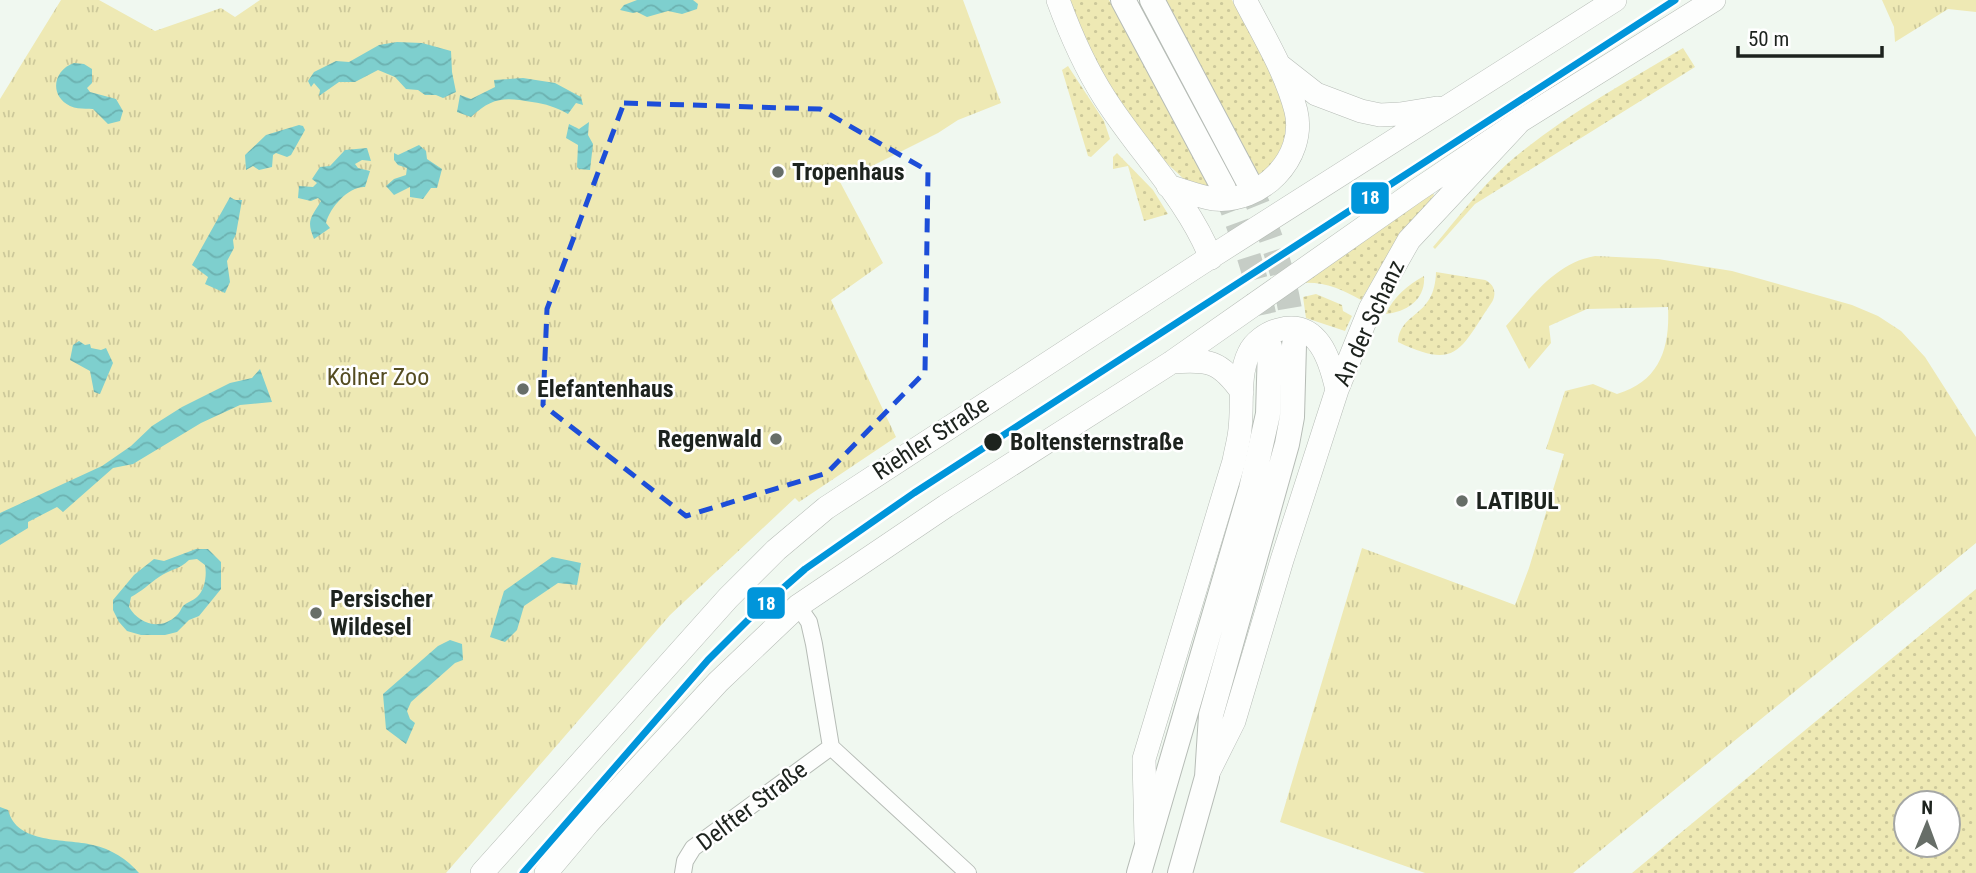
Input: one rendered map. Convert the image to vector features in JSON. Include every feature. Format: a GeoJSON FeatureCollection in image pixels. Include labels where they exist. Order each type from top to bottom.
{"type":"FeatureCollection","features":[{"type":"Feature","properties":{"kind":"main road"},"geometry":{"type":"LineString","coordinates":[[1058,0],[1084,62],[1104,98],[1198,229],[1211,258]]}},
{"type":"Feature","properties":{"kind":"main road"},"geometry":{"type":"LineString","coordinates":[[1124,0],[1224,189]]}},
{"type":"Feature","properties":{"kind":"main road"},"geometry":{"type":"LineString","coordinates":[[1152,0],[1249,183]]}},
{"type":"Feature","properties":{"kind":"main road"},"geometry":{"type":"LineString","coordinates":[[1168,186],[1213,199],[1237,198],[1259,190],[1276,177],[1289,158],[1297,135],[1296,113],[1278,64],[1245,0]]}},
{"type":"Feature","properties":{"kind":"main road"},"geometry":{"type":"LineString","coordinates":[[1278,64],[1316,94],[1371,113],[1400,114],[1433,109],[1460,99],[1615,0]]}},
{"type":"Feature","properties":{"kind":"main road","name":"An der Schanz"},"geometry":{"type":"LineString","coordinates":[[1180,873],[1207,777],[1234,721],[1337,390],[1370,309],[1409,240],[1520,121],[1714,0]]}},
{"type":"Feature","properties":{"kind":"main road","name":"Riehler Straße"},"geometry":{"type":"LineString","coordinates":[[482,873],[686,642],[747,578],[800,529],[872,477],[1460,99]]}},
{"type":"Feature","properties":{"kind":"main road"},"geometry":{"type":"LineString","coordinates":[[546,873],[718,682],[798,606],[946,506],[1172,362],[1520,121]]}},
{"type":"Feature","properties":{"kind":"main road","name":"An der Schanz"},"geometry":{"type":"LineString","coordinates":[[1143,862],[1144,759],[1234,461],[1240,429],[1244,369],[1249,352],[1260,339],[1274,330],[1303,329],[1316,337],[1332,369],[1337,390]]}},
{"type":"Feature","properties":{"kind":"main road","name":"An der Schanz"},"geometry":{"type":"LineString","coordinates":[[1143,862],[1257,464],[1282,346],[1292,417],[1287,444],[1211,715],[1207,777]]}},
{"type":"Feature","properties":{"kind":"main road"},"geometry":{"type":"LineString","coordinates":[[1172,362],[1193,360],[1211,364],[1227,371],[1242,392]]}},
{"type":"Feature","properties":{"kind":"street"},"geometry":{"type":"LineString","coordinates":[[798,606],[809,622],[831,747],[968,873]]}},
{"type":"Feature","properties":{"kind":"street","name":"Delfter Straße"},"geometry":{"type":"LineString","coordinates":[[683,873],[685,861],[693,848],[831,747]]}},
{"type":"Feature","properties":{"kind":"highlighted area"},"geometry":{"type":"Polygon","coordinates":[[[624,103],[820,109],[928,171],[925,372],[827,473],[686,516],[543,405],[547,309],[624,103]]]}},
{"type":"Feature","properties":{"kind":"green space","name":"Kölner Zoo"},"geometry":{"type":"Polygon","coordinates":[[[61,0],[99,0],[155,31],[221,8],[235,17],[260,0],[963,0],[1001,103],[958,120],[938,133],[840,182],[883,263],[831,300],[896,437],[799,502],[795,498],[670,615],[446,873],[0,873],[0,99],[61,0]]]}},
{"type":"Feature","properties":{"kind":"green space"},"geometry":{"type":"Polygon","coordinates":[[[1064,0],[1109,0],[1209,187],[1187,182],[1157,154],[1103,81],[1064,0]]]}},
{"type":"Feature","properties":{"kind":"green space"},"geometry":{"type":"Polygon","coordinates":[[[1166,0],[1232,0],[1271,70],[1286,110],[1288,128],[1286,144],[1281,154],[1259,177],[1166,0]]]}},
{"type":"Feature","properties":{"kind":"green space"},"geometry":{"type":"Polygon","coordinates":[[[1882,0],[1976,0],[1976,12],[1948,9],[1895,42],[1894,27],[1882,0]]]}},
{"type":"Feature","properties":{"kind":"green space"},"geometry":{"type":"Polygon","coordinates":[[[1683,48],[1695,67],[1475,204],[1435,249],[1433,247],[1488,183],[1528,146],[1593,102],[1683,48]]]}},
{"type":"Feature","properties":{"kind":"green space"},"geometry":{"type":"Polygon","coordinates":[[[1068,66],[1104,121],[1110,139],[1091,157],[1088,156],[1062,70],[1068,66]]]}},
{"type":"Feature","properties":{"kind":"green space"},"geometry":{"type":"Polygon","coordinates":[[[1117,153],[1153,190],[1168,214],[1144,221],[1128,166],[1113,169],[1113,157],[1117,153]]]}},
{"type":"Feature","properties":{"kind":"green space"},"geometry":{"type":"Polygon","coordinates":[[[1432,192],[1434,195],[1391,250],[1361,300],[1332,286],[1299,283],[1432,192]]]}},
{"type":"Feature","properties":{"kind":"green space"},"geometry":{"type":"Polygon","coordinates":[[[1595,256],[1658,259],[1732,271],[1852,305],[1878,316],[1901,331],[1925,357],[1976,437],[1976,543],[1573,873],[1425,873],[1280,822],[1362,548],[1515,605],[1564,454],[1546,449],[1565,391],[1593,384],[1617,394],[1632,388],[1653,372],[1667,336],[1668,307],[1587,309],[1549,326],[1551,343],[1529,369],[1506,326],[1556,274],[1581,260],[1595,256]]]}},
{"type":"Feature","properties":{"kind":"green space"},"geometry":{"type":"Polygon","coordinates":[[[1436,272],[1485,280],[1492,286],[1494,299],[1464,343],[1446,354],[1434,355],[1398,342],[1405,324],[1430,298],[1436,272]]]}},
{"type":"Feature","properties":{"kind":"green space"},"geometry":{"type":"Polygon","coordinates":[[[1424,276],[1422,291],[1414,303],[1386,314],[1402,292],[1424,276]]]}},
{"type":"Feature","properties":{"kind":"green space"},"geometry":{"type":"Polygon","coordinates":[[[1316,294],[1342,305],[1343,311],[1352,316],[1345,331],[1306,318],[1303,297],[1316,294]]]}},
{"type":"Feature","properties":{"kind":"green space"},"geometry":{"type":"Polygon","coordinates":[[[1976,589],[1976,873],[1632,873],[1976,589]]]}},
{"type":"Feature","properties":{"kind":"water"},"geometry":{"type":"Polygon","coordinates":[[[637,0],[693,0],[698,4],[697,9],[682,14],[668,11],[647,17],[637,12],[620,10],[624,5],[637,0]]]}},
{"type":"Feature","properties":{"kind":"water"},"geometry":{"type":"Polygon","coordinates":[[[397,42],[422,43],[451,51],[456,92],[443,98],[425,95],[418,90],[406,89],[395,77],[378,70],[355,82],[339,82],[319,96],[320,90],[314,83],[311,87],[308,81],[314,72],[336,61],[349,62],[379,45],[397,42]]]}},
{"type":"Feature","properties":{"kind":"water"},"geometry":{"type":"Polygon","coordinates":[[[74,63],[84,64],[92,69],[92,83],[87,88],[90,92],[116,99],[123,111],[120,121],[108,124],[93,109],[73,107],[63,102],[56,90],[56,83],[62,71],[74,63]]]}},
{"type":"Feature","properties":{"kind":"water"},"geometry":{"type":"Polygon","coordinates":[[[523,78],[555,83],[581,97],[583,105],[576,103],[568,114],[542,104],[506,99],[492,102],[471,117],[457,112],[460,95],[471,99],[495,87],[494,80],[523,78]]]}},
{"type":"Feature","properties":{"kind":"water"},"geometry":{"type":"Polygon","coordinates":[[[589,122],[588,135],[593,144],[590,170],[579,169],[578,145],[566,138],[569,124],[579,129],[589,122]]]}},
{"type":"Feature","properties":{"kind":"water"},"geometry":{"type":"Polygon","coordinates":[[[299,125],[305,130],[291,155],[287,157],[276,153],[273,155],[272,167],[259,170],[253,166],[246,170],[245,155],[266,135],[299,125]]]}},
{"type":"Feature","properties":{"kind":"water"},"geometry":{"type":"Polygon","coordinates":[[[419,145],[426,151],[427,159],[442,169],[437,188],[431,188],[423,199],[410,197],[410,187],[394,195],[386,186],[394,179],[406,175],[407,168],[398,165],[394,160],[394,153],[398,155],[419,145]]]}},
{"type":"Feature","properties":{"kind":"water"},"geometry":{"type":"Polygon","coordinates":[[[367,148],[371,161],[362,160],[355,164],[358,168],[370,171],[365,187],[353,190],[336,204],[326,223],[330,228],[314,239],[310,227],[311,219],[321,201],[318,198],[311,201],[298,198],[299,186],[313,187],[317,183],[312,179],[320,167],[330,166],[345,150],[367,148]]]}},
{"type":"Feature","properties":{"kind":"water"},"geometry":{"type":"Polygon","coordinates":[[[230,197],[242,200],[233,240],[234,248],[227,261],[230,282],[225,293],[205,284],[208,277],[192,265],[230,197]]]}},
{"type":"Feature","properties":{"kind":"water"},"geometry":{"type":"Polygon","coordinates":[[[79,341],[85,345],[90,344],[91,348],[106,348],[113,363],[100,394],[94,392],[90,371],[70,360],[73,345],[79,341]]]}},
{"type":"Feature","properties":{"kind":"water"},"geometry":{"type":"Polygon","coordinates":[[[260,369],[272,402],[240,405],[201,423],[133,464],[113,468],[63,512],[57,507],[28,522],[28,528],[0,545],[0,513],[102,466],[131,446],[152,426],[182,407],[230,383],[252,378],[260,369]]]}},
{"type":"Feature","properties":{"kind":"water"},"geometry":{"type":"Polygon","coordinates":[[[196,549],[208,549],[221,562],[221,589],[199,616],[189,620],[177,632],[141,635],[127,631],[113,610],[113,600],[134,575],[154,559],[164,561],[196,549]],[[197,559],[189,560],[163,574],[131,597],[129,607],[138,618],[150,624],[170,621],[183,606],[200,594],[205,582],[205,565],[197,559]]]}},
{"type":"Feature","properties":{"kind":"water"},"geometry":{"type":"Polygon","coordinates":[[[552,557],[581,563],[577,585],[558,583],[524,606],[517,630],[505,642],[490,637],[504,591],[552,557]]]}},
{"type":"Feature","properties":{"kind":"water"},"geometry":{"type":"Polygon","coordinates":[[[450,640],[462,644],[463,660],[455,663],[411,702],[407,711],[415,723],[406,744],[386,729],[383,694],[438,646],[450,640]]]}},
{"type":"Feature","properties":{"kind":"water"},"geometry":{"type":"Polygon","coordinates":[[[0,807],[8,810],[13,821],[31,835],[106,849],[129,863],[139,873],[0,873],[0,807]]]}},
{"type":"Feature","properties":{"kind":"tunnel"},"geometry":{"type":"LineString","coordinates":[[1249,183],[1279,262],[1289,303],[1294,345]]}},
{"type":"Feature","properties":{"kind":"tunnel"},"geometry":{"type":"LineString","coordinates":[[1224,189],[1252,266],[1270,347]]}},
{"type":"Feature","properties":{"kind":"transit line","name":"18"},"geometry":{"type":"LineString","coordinates":[[523,873],[708,660],[756,612],[805,569],[914,493],[1675,0]]}},
{"type":"Feature","properties":{"kind":"place","name":"Tropenhaus"},"geometry":{"type":"Point","coordinates":[778,172]}},
{"type":"Feature","properties":{"kind":"place","name":"Elefantenhaus"},"geometry":{"type":"Point","coordinates":[523,389]}},
{"type":"Feature","properties":{"kind":"place","name":"Regenwald"},"geometry":{"type":"Point","coordinates":[776,439]}},
{"type":"Feature","properties":{"kind":"place","name":"Boltensternstraße"},"geometry":{"type":"Point","coordinates":[993,442]}},
{"type":"Feature","properties":{"kind":"place","name":"LATIBUL"},"geometry":{"type":"Point","coordinates":[1462,501]}},
{"type":"Feature","properties":{"kind":"place","name":"Persischer Wildesel"},"geometry":{"type":"Point","coordinates":[316,613]}}]}
